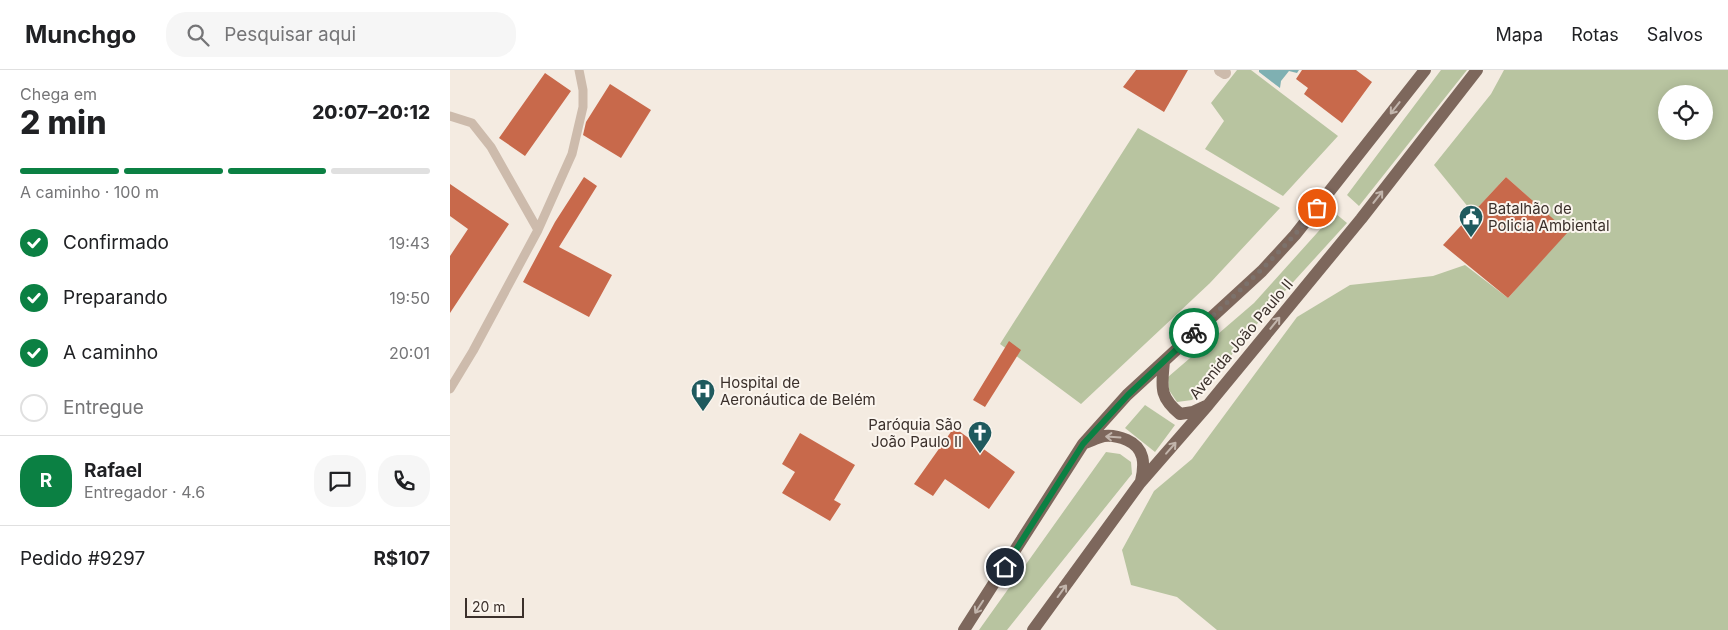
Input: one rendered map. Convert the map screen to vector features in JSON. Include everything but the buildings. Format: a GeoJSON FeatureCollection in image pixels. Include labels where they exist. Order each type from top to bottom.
{"type":"FeatureCollection","features":[{"type":"Feature","properties":{"kind":"main road","name":"Avenida João Paulo II"},"geometry":{"type":"LineString","coordinates":[[964,630],[1083,444],[1128,395],[1262,271],[1296,235],[1425,70]]}},
{"type":"Feature","properties":{"kind":"main road","name":"Avenida João Paulo II"},"geometry":{"type":"LineString","coordinates":[[1033,630],[1140,483],[1208,405],[1361,219],[1477,70]]}},
{"type":"Feature","properties":{"kind":"main road"},"geometry":{"type":"LineString","coordinates":[[1164,361],[1162,388],[1169,405],[1180,414],[1202,409],[1208,405]]}},
{"type":"Feature","properties":{"kind":"main road"},"geometry":{"type":"LineString","coordinates":[[1083,444],[1104,436],[1120,437],[1133,443],[1141,451],[1144,468],[1140,483]]}},
{"type":"Feature","properties":{"kind":"lane"},"geometry":{"type":"LineString","coordinates":[[450,389],[453,377],[538,230],[572,154],[583,107],[583,90],[579,70]]}},
{"type":"Feature","properties":{"kind":"lane"},"geometry":{"type":"LineString","coordinates":[[450,116],[472,123],[491,146],[538,230]]}},
{"type":"Feature","properties":{"kind":"green space"},"geometry":{"type":"Polygon","coordinates":[[[1237,70],[1251,70],[1338,136],[1283,196],[1205,149],[1224,121],[1211,103],[1237,70]]]}},
{"type":"Feature","properties":{"kind":"green space"},"geometry":{"type":"Polygon","coordinates":[[[1441,70],[1467,70],[1359,206],[1347,195],[1441,70]]]}},
{"type":"Feature","properties":{"kind":"green space"},"geometry":{"type":"Polygon","coordinates":[[[1504,70],[1728,70],[1728,630],[1217,630],[1177,597],[1131,585],[1122,550],[1154,491],[1192,459],[1297,317],[1350,285],[1433,276],[1465,265],[1508,298],[1567,232],[1506,177],[1473,213],[1434,165],[1491,94],[1504,70]]]}},
{"type":"Feature","properties":{"kind":"green space"},"geometry":{"type":"Polygon","coordinates":[[[1138,128],[1280,208],[1210,283],[1081,404],[1000,344],[1138,128]]]}},
{"type":"Feature","properties":{"kind":"green space"},"geometry":{"type":"Polygon","coordinates":[[[1335,213],[1347,223],[1275,302],[1211,380],[1192,400],[1177,402],[1169,390],[1168,377],[1254,303],[1335,213]]]}},
{"type":"Feature","properties":{"kind":"green space"},"geometry":{"type":"Polygon","coordinates":[[[1145,405],[1175,425],[1155,452],[1125,428],[1145,405]]]}},
{"type":"Feature","properties":{"kind":"green space"},"geometry":{"type":"Polygon","coordinates":[[[1106,452],[1120,454],[1131,462],[1132,474],[1007,630],[979,630],[1106,452]]]}},
{"type":"Feature","properties":{"kind":"water"},"geometry":{"type":"Polygon","coordinates":[[[1259,70],[1299,70],[1297,73],[1289,71],[1281,81],[1280,88],[1259,72],[1259,70]]]}},
{"type":"Feature","properties":{"kind":"way so far"},"geometry":{"type":"LineString","coordinates":[[1194,333],[1262,271],[1296,235],[1317,208]]}},
{"type":"Feature","properties":{"kind":"place","name":"Batalhão de Policia Ambiental"},"geometry":{"type":"Point","coordinates":[1471,238]}},
{"type":"Feature","properties":{"kind":"place","name":"Hospital de Aeronáutica de Belém"},"geometry":{"type":"Point","coordinates":[703,412]}},
{"type":"Feature","properties":{"kind":"place","name":"Paróquia São João Paulo II"},"geometry":{"type":"Point","coordinates":[980,454]}},
{"type":"Feature","properties":{"kind":"route"},"geometry":{"type":"LineString","coordinates":[[1005,567],[1083,444],[1128,395],[1194,333]]}}]}
